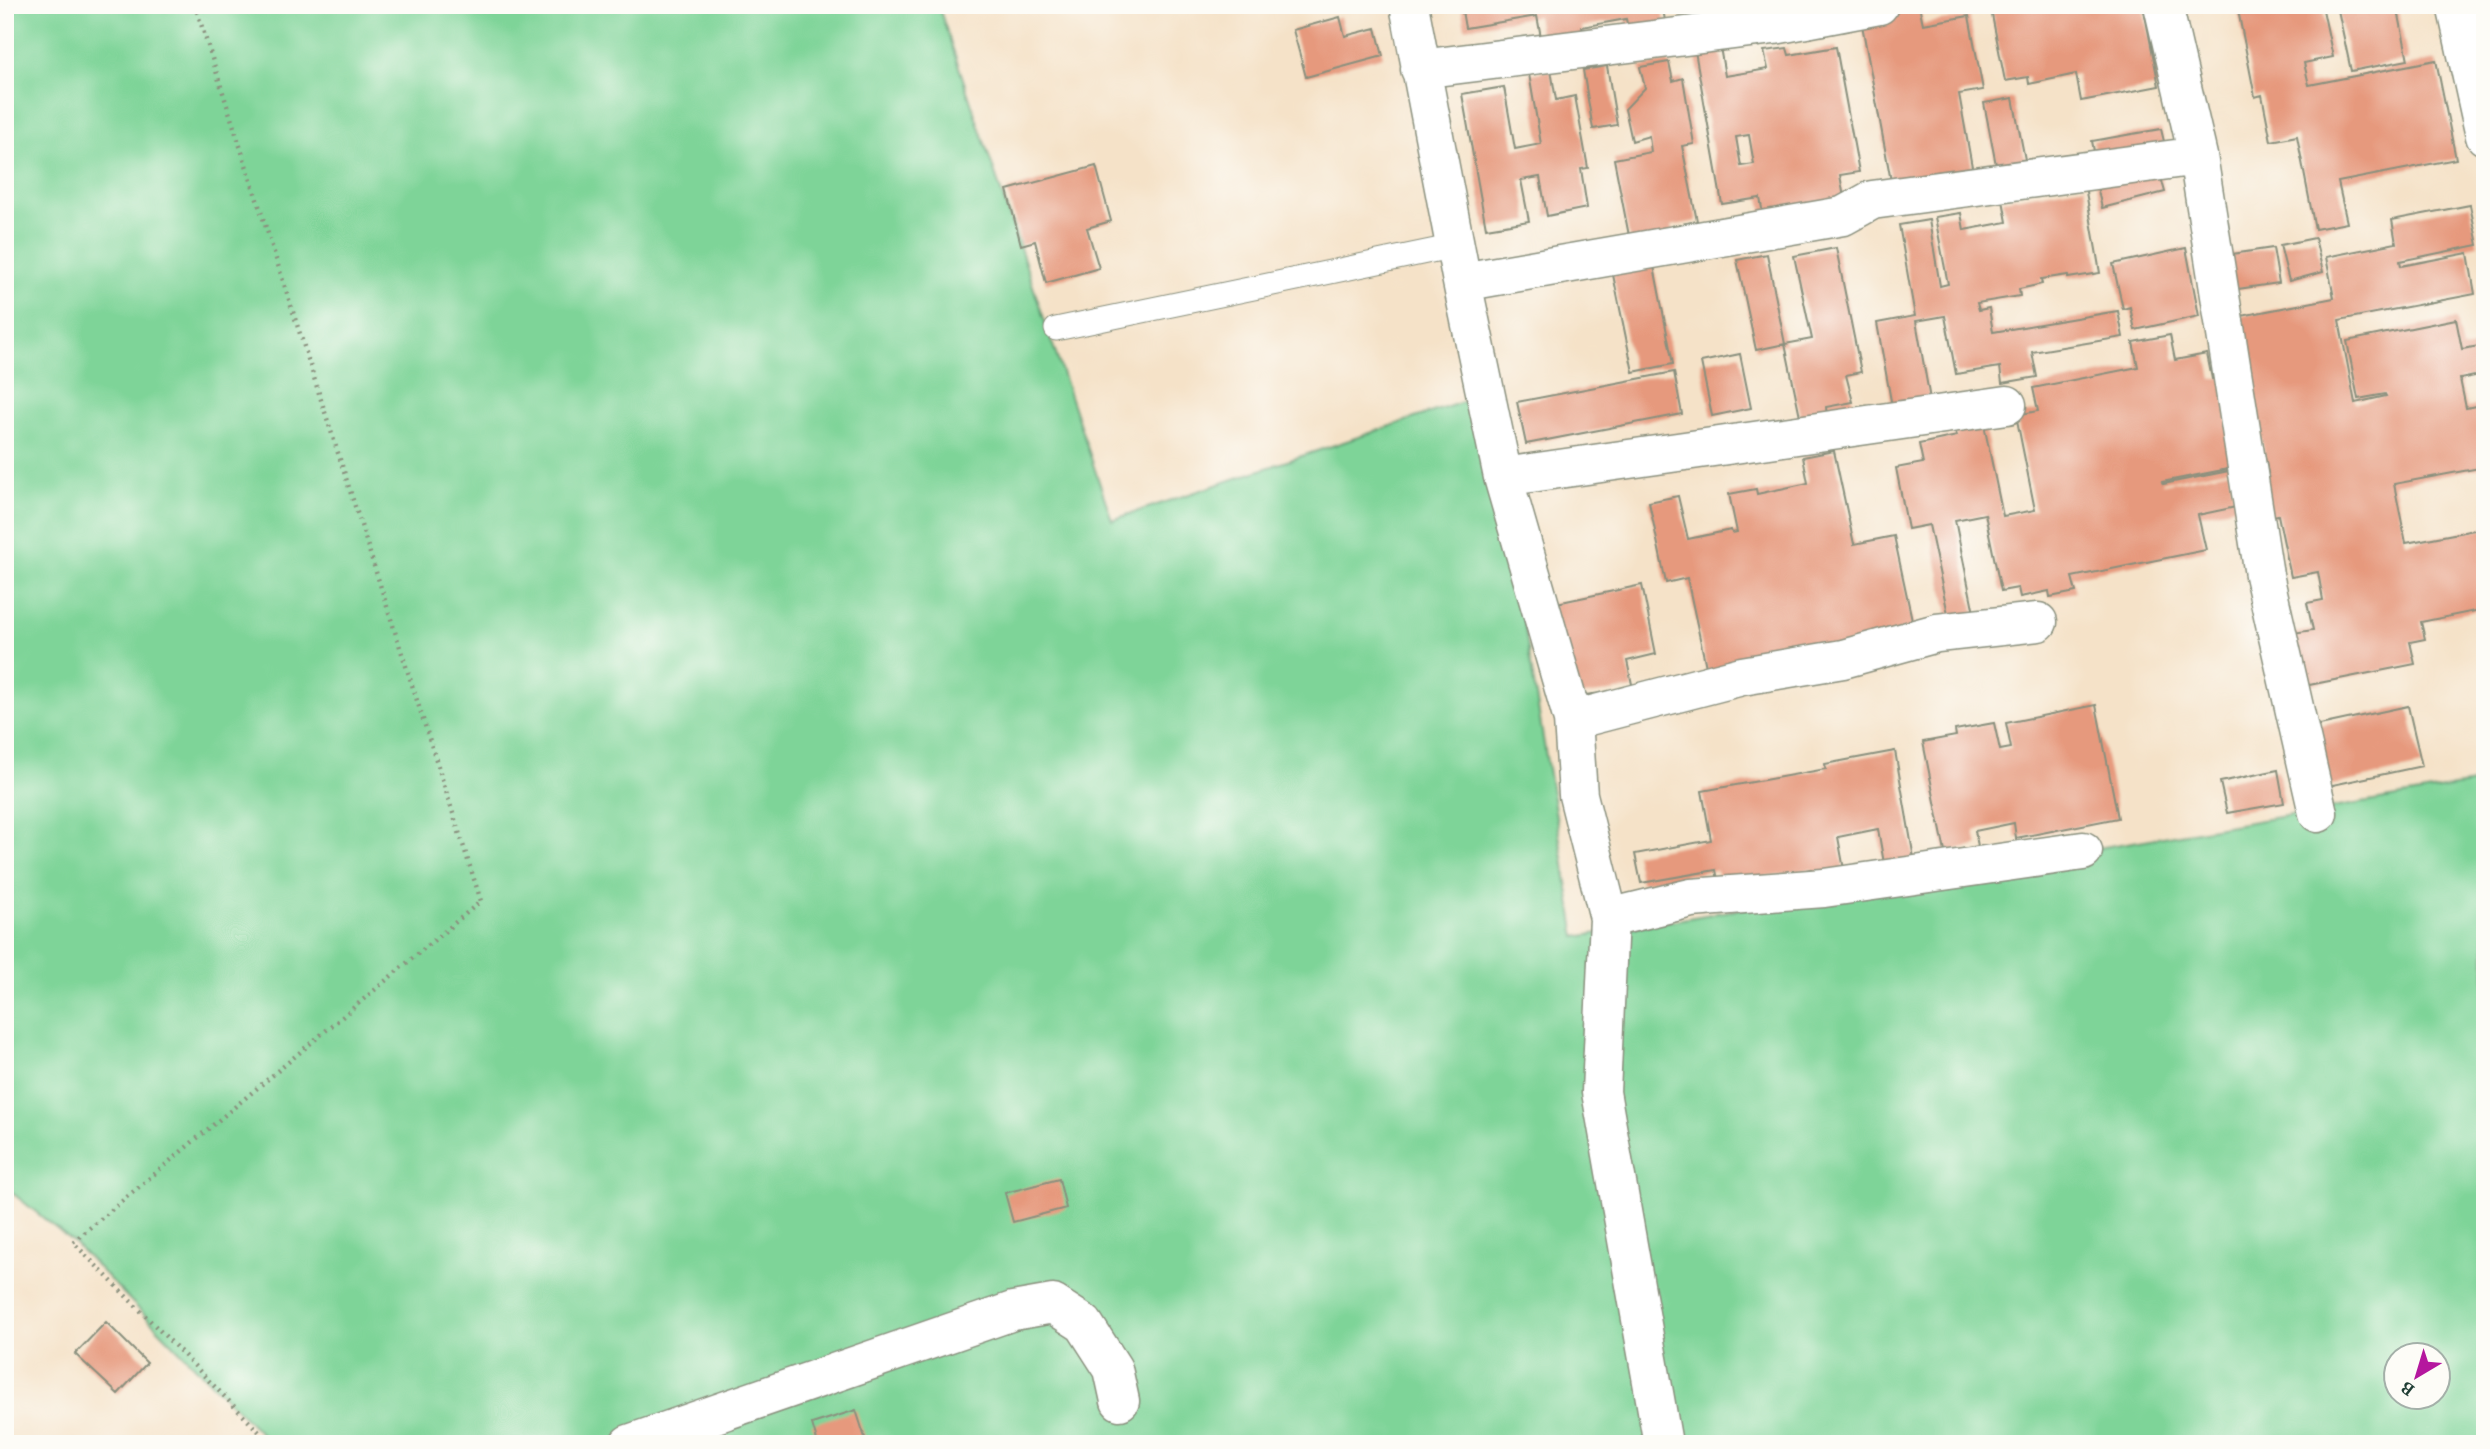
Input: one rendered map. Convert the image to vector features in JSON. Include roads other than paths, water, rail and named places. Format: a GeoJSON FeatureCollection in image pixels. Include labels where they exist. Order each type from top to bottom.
{"type":"FeatureCollection","features":[{"type":"Feature","properties":{"kind":"street"},"geometry":{"type":"LineString","coordinates":[[1409,5],[1503,477],[1573,720],[1578,795],[1609,918],[1601,1092],[1663,1444]]}},
{"type":"Feature","properties":{"kind":"street"},"geometry":{"type":"LineString","coordinates":[[1420,69],[1774,25],[1879,5]]}},
{"type":"Feature","properties":{"kind":"street"},"geometry":{"type":"LineString","coordinates":[[2163,5],[2198,156],[2264,575],[2318,813]]}},
{"type":"Feature","properties":{"kind":"street"},"geometry":{"type":"LineString","coordinates":[[2456,5],[2485,136]]}},
{"type":"Feature","properties":{"kind":"street"},"geometry":{"type":"LineString","coordinates":[[1459,264],[1843,216],[1872,200],[2198,156]]}},
{"type":"Feature","properties":{"kind":"street"},"geometry":{"type":"LineString","coordinates":[[1503,477],[2007,405]]}},
{"type":"Feature","properties":{"kind":"street"},"geometry":{"type":"LineString","coordinates":[[1573,720],[1742,676],[1843,659],[1937,633],[2038,622]]}},
{"type":"Feature","properties":{"kind":"street"},"geometry":{"type":"LineString","coordinates":[[1609,918],[1691,898],[1824,888],[2083,851]]}},
{"type":"Feature","properties":{"kind":"street"},"geometry":{"type":"LineString","coordinates":[[629,1444],[1013,1311],[1053,1304],[1084,1324],[1112,1368],[1120,1401]]}},
{"type":"Feature","properties":{"kind":"lane"},"geometry":{"type":"LineString","coordinates":[[1056,329],[1459,264]]}}]}
